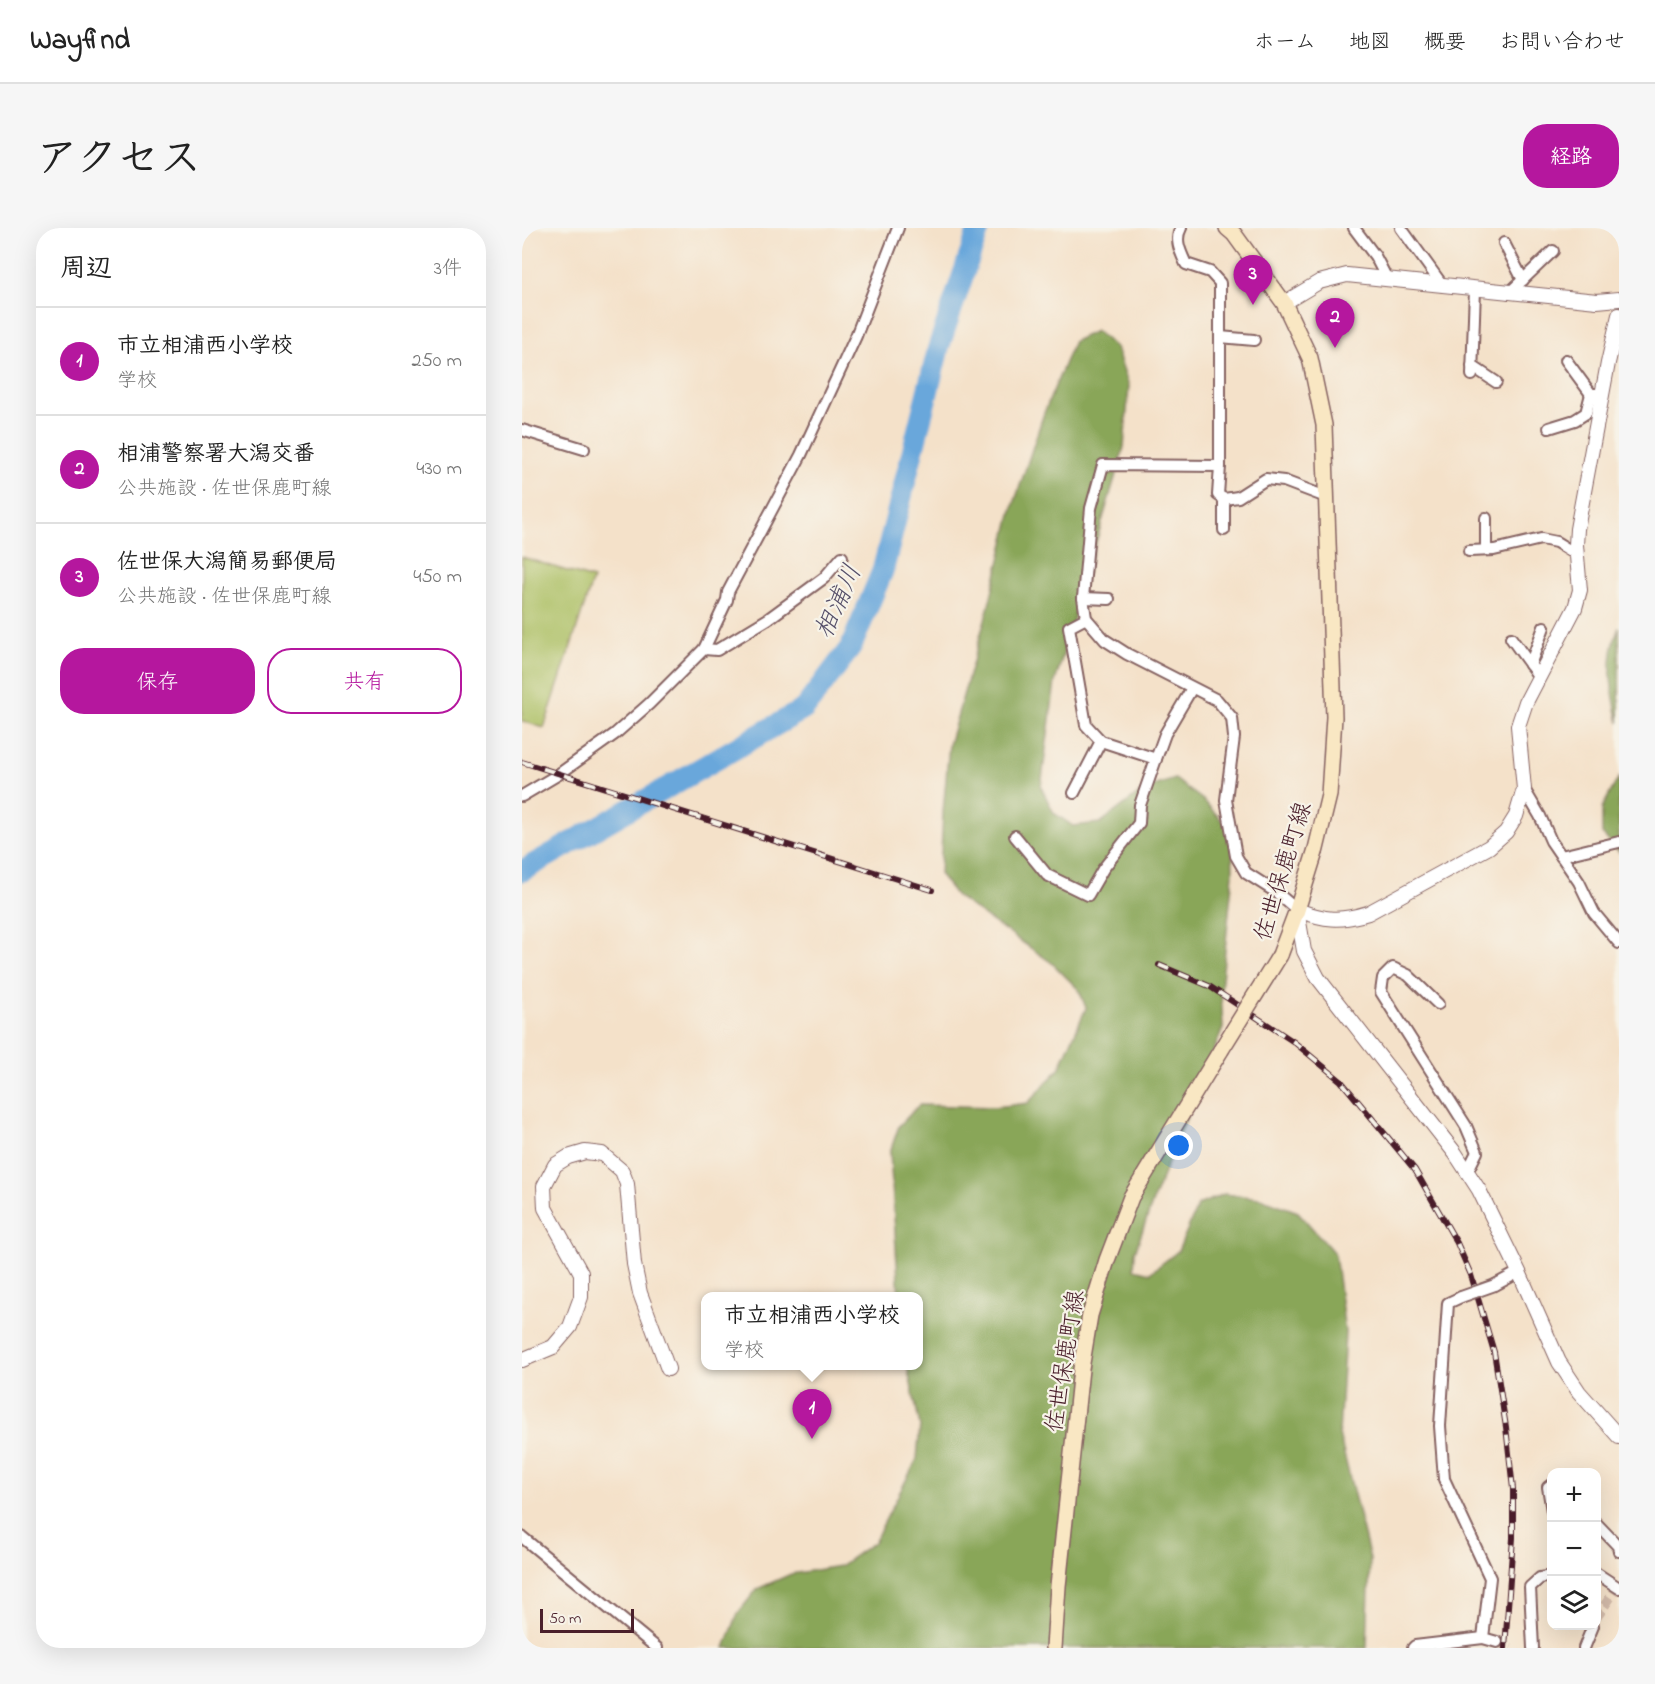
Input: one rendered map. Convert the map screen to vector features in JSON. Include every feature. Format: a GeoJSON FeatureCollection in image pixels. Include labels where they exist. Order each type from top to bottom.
{"type":"FeatureCollection","features":[{"type":"Feature","properties":{"kind":"main road","name":"佐世保鹿町線"},"geometry":{"type":"LineString","coordinates":[[1054,1648],[1060,1563],[1081,1368],[1090,1315],[1107,1260],[1131,1197],[1280,955],[1316,849],[1329,795],[1334,717],[1324,425],[1310,358],[1284,303],[1234,230]]}},
{"type":"Feature","properties":{"kind":"street"},"geometry":{"type":"LineString","coordinates":[[522,796],[559,774],[615,734],[704,649],[727,600],[728,592],[801,455],[856,336],[898,228]]}},
{"type":"Feature","properties":{"kind":"street"},"geometry":{"type":"LineString","coordinates":[[1181,228],[1178,233],[1179,250],[1186,264],[1210,272],[1220,284],[1218,495],[1224,499],[1238,497],[1266,479],[1284,481],[1326,497]]}},
{"type":"Feature","properties":{"kind":"street"},"geometry":{"type":"LineString","coordinates":[[1354,228],[1375,256],[1387,279]]}},
{"type":"Feature","properties":{"kind":"street"},"geometry":{"type":"LineString","coordinates":[[1401,228],[1443,286]]}},
{"type":"Feature","properties":{"kind":"street"},"geometry":{"type":"LineString","coordinates":[[1504,243],[1523,280]]}},
{"type":"Feature","properties":{"kind":"street"},"geometry":{"type":"LineString","coordinates":[[1509,292],[1553,251]]}},
{"type":"Feature","properties":{"kind":"street"},"geometry":{"type":"LineString","coordinates":[[1284,303],[1319,282],[1347,275],[1597,301],[1619,299]]}},
{"type":"Feature","properties":{"kind":"street"},"geometry":{"type":"LineString","coordinates":[[1475,289],[1472,371],[1496,382]]}},
{"type":"Feature","properties":{"kind":"street"},"geometry":{"type":"LineString","coordinates":[[1220,466],[1103,465],[1091,508],[1083,598],[1086,618],[1105,640],[1127,654],[1217,700],[1232,718],[1234,737],[1226,800],[1236,856],[1246,873],[1276,892],[1297,910],[1320,918],[1348,919],[1368,913],[1489,847],[1506,832],[1516,816],[1524,789],[1518,726],[1526,702],[1575,608],[1580,590],[1576,554],[1577,529],[1596,394],[1618,320]]}},
{"type":"Feature","properties":{"kind":"street"},"geometry":{"type":"LineString","coordinates":[[1220,337],[1254,340]]}},
{"type":"Feature","properties":{"kind":"street"},"geometry":{"type":"LineString","coordinates":[[1566,360],[1596,394]]}},
{"type":"Feature","properties":{"kind":"street"},"geometry":{"type":"LineString","coordinates":[[1549,428],[1575,420],[1586,412],[1596,394]]}},
{"type":"Feature","properties":{"kind":"street"},"geometry":{"type":"LineString","coordinates":[[522,430],[584,449]]}},
{"type":"Feature","properties":{"kind":"street"},"geometry":{"type":"LineString","coordinates":[[1224,499],[1224,530]]}},
{"type":"Feature","properties":{"kind":"street"},"geometry":{"type":"LineString","coordinates":[[1486,518],[1486,550]]}},
{"type":"Feature","properties":{"kind":"street"},"geometry":{"type":"LineString","coordinates":[[1469,550],[1494,550],[1541,539],[1556,542],[1576,554]]}},
{"type":"Feature","properties":{"kind":"street"},"geometry":{"type":"LineString","coordinates":[[704,649],[717,650],[768,619],[824,578],[842,557]]}},
{"type":"Feature","properties":{"kind":"street"},"geometry":{"type":"LineString","coordinates":[[1083,598],[1109,599]]}},
{"type":"Feature","properties":{"kind":"street"},"geometry":{"type":"LineString","coordinates":[[1086,618],[1069,627],[1086,725],[1101,741],[1156,759]]}},
{"type":"Feature","properties":{"kind":"street"},"geometry":{"type":"LineString","coordinates":[[1530,665],[1544,627]]}},
{"type":"Feature","properties":{"kind":"street"},"geometry":{"type":"LineString","coordinates":[[1511,638],[1539,677]]}},
{"type":"Feature","properties":{"kind":"street"},"geometry":{"type":"LineString","coordinates":[[1015,836],[1026,856],[1047,875],[1088,895],[1103,869],[1139,823],[1140,805],[1165,734],[1192,688]]}},
{"type":"Feature","properties":{"kind":"street"},"geometry":{"type":"LineString","coordinates":[[1074,794],[1101,741]]}},
{"type":"Feature","properties":{"kind":"street"},"geometry":{"type":"LineString","coordinates":[[1524,789],[1551,841],[1579,882],[1594,913],[1619,943]]}},
{"type":"Feature","properties":{"kind":"street"},"geometry":{"type":"LineString","coordinates":[[1561,856],[1619,842]]}},
{"type":"Feature","properties":{"kind":"street"},"geometry":{"type":"LineString","coordinates":[[1297,910],[1304,951],[1318,978],[1455,1153],[1479,1190],[1559,1362],[1579,1392],[1619,1437]]}},
{"type":"Feature","properties":{"kind":"street"},"geometry":{"type":"LineString","coordinates":[[1438,1004],[1408,975],[1393,968],[1383,978],[1381,992],[1466,1126],[1478,1152],[1467,1172]]}},
{"type":"Feature","properties":{"kind":"street"},"geometry":{"type":"LineString","coordinates":[[522,1360],[553,1347],[570,1327],[581,1298],[581,1273],[545,1208],[544,1186],[555,1165],[568,1157],[585,1152],[602,1154],[622,1171],[627,1184],[634,1264],[640,1293],[668,1369]]}},
{"type":"Feature","properties":{"kind":"street"},"geometry":{"type":"LineString","coordinates":[[1483,1638],[1490,1578],[1444,1479],[1440,1426],[1448,1303],[1495,1285],[1519,1272]]}},
{"type":"Feature","properties":{"kind":"street"},"geometry":{"type":"LineString","coordinates":[[1601,1528],[1618,1546],[1619,1551]]}},
{"type":"Feature","properties":{"kind":"street"},"geometry":{"type":"LineString","coordinates":[[522,1537],[657,1648]]}},
{"type":"Feature","properties":{"kind":"street"},"geometry":{"type":"LineString","coordinates":[[1601,1576],[1619,1588]]}},
{"type":"Feature","properties":{"kind":"street"},"geometry":{"type":"LineString","coordinates":[[1533,1648],[1530,1587],[1540,1578],[1547,1577]]}},
{"type":"Feature","properties":{"kind":"street"},"geometry":{"type":"LineString","coordinates":[[1584,1648],[1591,1630]]}},
{"type":"Feature","properties":{"kind":"street"},"geometry":{"type":"LineString","coordinates":[[1413,1648],[1483,1638],[1497,1642]]}},
{"type":"Feature","properties":{"kind":"green space"},"geometry":{"type":"Polygon","coordinates":[[[1096,331],[1116,348],[1129,386],[1124,447],[1055,682],[1041,787],[1054,813],[1073,826],[1100,823],[1145,789],[1175,779],[1203,800],[1232,831],[1233,874],[1221,989],[1223,1028],[1155,1195],[1135,1252],[1134,1269],[1150,1273],[1178,1251],[1198,1205],[1224,1194],[1260,1198],[1298,1212],[1335,1254],[1345,1332],[1339,1434],[1370,1559],[1367,1648],[725,1648],[738,1613],[757,1589],[791,1574],[840,1566],[874,1542],[917,1459],[920,1425],[908,1370],[923,1370],[923,1292],[899,1292],[890,1152],[899,1126],[919,1105],[996,1107],[1028,1103],[1059,1069],[1086,1008],[1079,990],[1052,963],[956,896],[940,875],[949,745],[988,609],[1012,510],[1044,413],[1074,341],[1096,331]]]}},
{"type":"Feature","properties":{"kind":"green space"},"geometry":{"type":"Polygon","coordinates":[[[522,557],[593,579],[544,728],[522,721],[522,557]]]}},
{"type":"Feature","properties":{"kind":"green space"},"geometry":{"type":"Polygon","coordinates":[[[1619,627],[1619,723],[1612,686],[1611,663],[1619,627]]]}},
{"type":"Feature","properties":{"kind":"green space"},"geometry":{"type":"Polygon","coordinates":[[[1619,777],[1619,852],[1602,834],[1602,808],[1619,777]]]}},
{"type":"Feature","properties":{"kind":"waterway","name":"相浦川"},"geometry":{"type":"LineString","coordinates":[[522,871],[804,709],[851,647],[883,570],[939,346],[979,228]]}},
{"type":"Feature","properties":{"kind":"tunnel"},"geometry":{"type":"LineString","coordinates":[[1601,1611],[1619,1585]]}},
{"type":"Feature","properties":{"kind":"tunnel"},"geometry":{"type":"LineString","coordinates":[[1497,1642],[1511,1648]]}},
{"type":"Feature","properties":{"kind":"railway"},"geometry":{"type":"LineString","coordinates":[[522,762],[932,890]]}},
{"type":"Feature","properties":{"kind":"railway"},"geometry":{"type":"LineString","coordinates":[[1159,965],[1209,986],[1294,1042],[1341,1081],[1415,1170],[1457,1243],[1471,1275],[1494,1352],[1506,1427],[1513,1489],[1513,1538],[1505,1648]]}},
{"type":"Feature","properties":{"kind":"place","name":"佐世保大潟簡易郵便局"},"geometry":{"type":"Point","coordinates":[1253,305]}},
{"type":"Feature","properties":{"kind":"place","name":"相浦警察署大潟交番"},"geometry":{"type":"Point","coordinates":[1335,348]}},
{"type":"Feature","properties":{"kind":"place","name":"市立相浦西小学校"},"geometry":{"type":"Point","coordinates":[812,1439]}}]}
